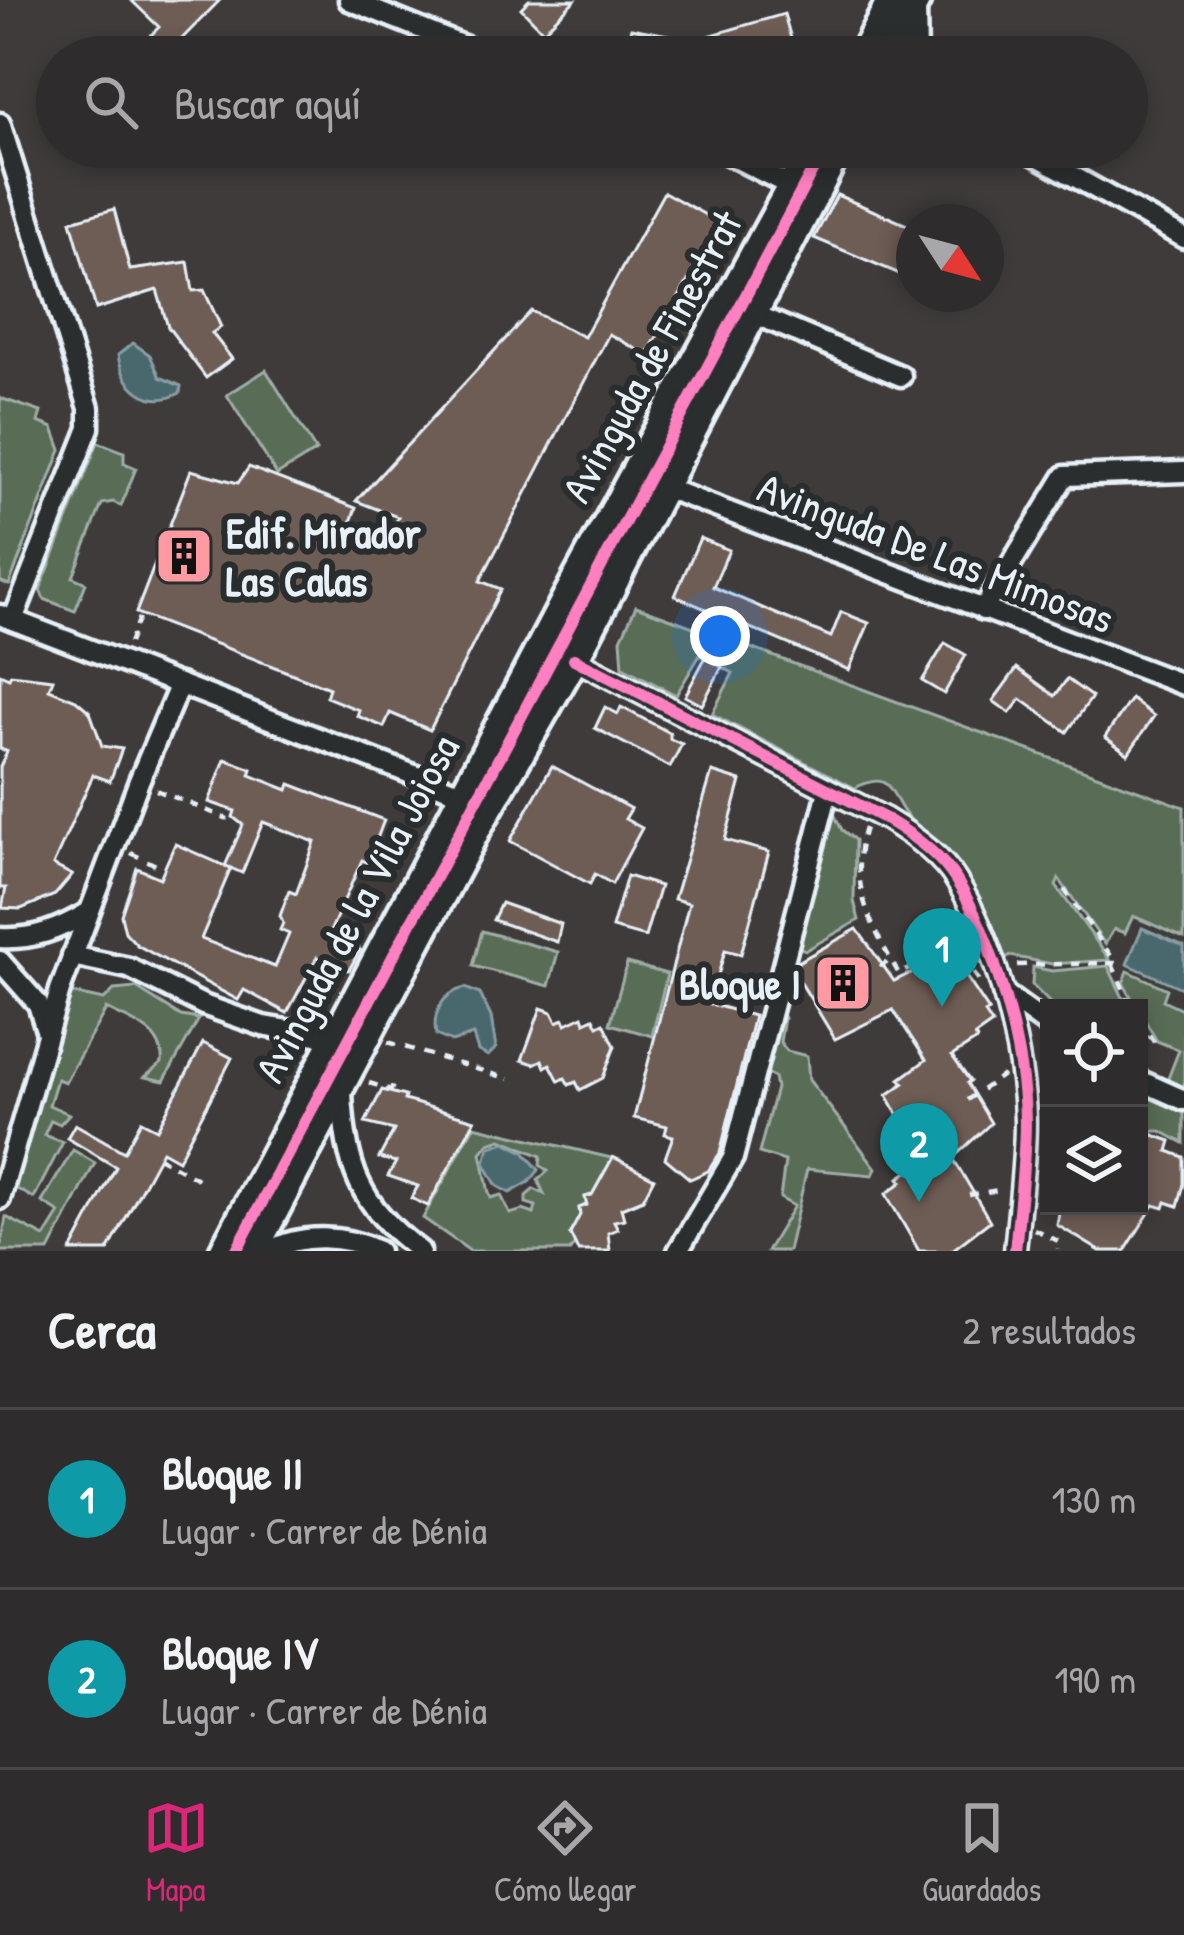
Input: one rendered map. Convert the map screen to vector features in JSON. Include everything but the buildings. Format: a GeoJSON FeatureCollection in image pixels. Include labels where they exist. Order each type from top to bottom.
{"type":"FeatureCollection","features":[{"type":"Feature","properties":{"kind":"main road"},"geometry":{"type":"LineString","coordinates":[[879,36],[892,0]]}},
{"type":"Feature","properties":{"kind":"main road"},"geometry":{"type":"LineString","coordinates":[[887,36],[917,0]]}},
{"type":"Feature","properties":{"kind":"main road","name":"Avinguda de Finestrat"},"geometry":{"type":"LineString","coordinates":[[563,604],[791,187],[811,168]]}},
{"type":"Feature","properties":{"kind":"main road","name":"Avinguda de Finestrat"},"geometry":{"type":"LineString","coordinates":[[592,626],[796,229],[821,168]]}},
{"type":"Feature","properties":{"kind":"main road","name":"Avinguda de la Vila Joiosa"},"geometry":{"type":"LineString","coordinates":[[253,1251],[368,1036],[563,604]]}},
{"type":"Feature","properties":{"kind":"main road","name":"Avinguda de la Vila Joiosa"},"geometry":{"type":"LineString","coordinates":[[224,1251],[335,1038],[472,806],[505,779],[592,626]]}},
{"type":"Feature","properties":{"kind":"street"},"geometry":{"type":"LineString","coordinates":[[349,0],[439,36]]}},
{"type":"Feature","properties":{"kind":"street"},"geometry":{"type":"LineString","coordinates":[[917,0],[917,36]]}},
{"type":"Feature","properties":{"kind":"street"},"geometry":{"type":"LineString","coordinates":[[0,123],[89,408],[89,428],[7,617],[472,806]]}},
{"type":"Feature","properties":{"kind":"street"},"geometry":{"type":"LineString","coordinates":[[754,168],[791,187]]}},
{"type":"Feature","properties":{"kind":"street"},"geometry":{"type":"LineString","coordinates":[[796,229],[840,168]]}},
{"type":"Feature","properties":{"kind":"street"},"geometry":{"type":"LineString","coordinates":[[1059,168],[1184,238]]}},
{"type":"Feature","properties":{"kind":"street","name":"Avinguda de Finestrat"},"geometry":{"type":"LineString","coordinates":[[791,187],[799,196],[796,229]]}},
{"type":"Feature","properties":{"kind":"street"},"geometry":{"type":"LineString","coordinates":[[752,313],[901,376]]}},
{"type":"Feature","properties":{"kind":"street"},"geometry":{"type":"LineString","coordinates":[[982,610],[1065,476],[1184,472]]}},
{"type":"Feature","properties":{"kind":"street","name":"Avinguda De Las Mimosas"},"geometry":{"type":"LineString","coordinates":[[663,487],[1184,685]]}},
{"type":"Feature","properties":{"kind":"street"},"geometry":{"type":"LineString","coordinates":[[574,659],[913,835],[955,878],[1018,1064],[1025,1116],[1015,1251]]}},
{"type":"Feature","properties":{"kind":"street"},"geometry":{"type":"LineString","coordinates":[[0,1199],[72,956],[180,684]]}},
{"type":"Feature","properties":{"kind":"street"},"geometry":{"type":"LineString","coordinates":[[678,1251],[733,1157],[828,791]]}},
{"type":"Feature","properties":{"kind":"street"},"geometry":{"type":"LineString","coordinates":[[0,938],[42,934],[89,912]]}},
{"type":"Feature","properties":{"kind":"street"},"geometry":{"type":"LineString","coordinates":[[72,956],[129,968],[203,1005],[263,1026],[335,1038]]}},
{"type":"Feature","properties":{"kind":"street"},"geometry":{"type":"LineString","coordinates":[[0,961],[38,1004],[47,1033]]}},
{"type":"Feature","properties":{"kind":"street"},"geometry":{"type":"LineString","coordinates":[[995,987],[1040,1020]]}},
{"type":"Feature","properties":{"kind":"street"},"geometry":{"type":"LineString","coordinates":[[344,1081],[343,1131],[355,1178],[381,1220],[420,1251]]}},
{"type":"Feature","properties":{"kind":"street"},"geometry":{"type":"LineString","coordinates":[[1148,1085],[1184,1100]]}},
{"type":"Feature","properties":{"kind":"street"},"geometry":{"type":"LineString","coordinates":[[269,1251],[326,1238],[378,1251]]}},
{"type":"Feature","properties":{"kind":"path"},"geometry":{"type":"LineString","coordinates":[[122,661],[140,615]]}},
{"type":"Feature","properties":{"kind":"path"},"geometry":{"type":"LineString","coordinates":[[139,781],[228,819]]}},
{"type":"Feature","properties":{"kind":"path"},"geometry":{"type":"LineString","coordinates":[[870,812],[860,843],[863,909],[899,974],[951,947],[995,987],[1021,962],[1052,968],[1116,963],[1061,885]]}},
{"type":"Feature","properties":{"kind":"path"},"geometry":{"type":"LineString","coordinates":[[114,844],[158,866]]}},
{"type":"Feature","properties":{"kind":"path"},"geometry":{"type":"LineString","coordinates":[[880,967],[891,959]]}},
{"type":"Feature","properties":{"kind":"path"},"geometry":{"type":"LineString","coordinates":[[1112,964],[1128,999]]}},
{"type":"Feature","properties":{"kind":"path"},"geometry":{"type":"LineString","coordinates":[[1148,1033],[1156,1045]]}},
{"type":"Feature","properties":{"kind":"path"},"geometry":{"type":"LineString","coordinates":[[368,1036],[509,1079]]}},
{"type":"Feature","properties":{"kind":"path"},"geometry":{"type":"LineString","coordinates":[[967,1100],[1018,1064]]}},
{"type":"Feature","properties":{"kind":"path"},"geometry":{"type":"LineString","coordinates":[[344,1081],[391,1090],[394,1083]]}},
{"type":"Feature","properties":{"kind":"path"},"geometry":{"type":"LineString","coordinates":[[158,1157],[203,1182]]}},
{"type":"Feature","properties":{"kind":"path"},"geometry":{"type":"LineString","coordinates":[[969,1195],[992,1189],[1021,1190]]}},
{"type":"Feature","properties":{"kind":"path"},"geometry":{"type":"LineString","coordinates":[[1018,1223],[1048,1234],[1060,1242],[1058,1249]]}},
{"type":"Feature","properties":{"kind":"green space"},"geometry":{"type":"Polygon","coordinates":[[[266,370],[316,451],[277,475],[227,395],[266,370]]]}},
{"type":"Feature","properties":{"kind":"green space"},"geometry":{"type":"Polygon","coordinates":[[[0,398],[41,412],[38,422],[53,428],[61,450],[9,585],[0,581],[0,398]]]}},
{"type":"Feature","properties":{"kind":"green space"},"geometry":{"type":"Polygon","coordinates":[[[98,442],[124,452],[124,463],[136,468],[121,506],[102,504],[73,577],[86,583],[75,611],[44,599],[40,590],[98,442]]]}},
{"type":"Feature","properties":{"kind":"green space"},"geometry":{"type":"Polygon","coordinates":[[[636,606],[1184,807],[1184,938],[1133,916],[1125,933],[1114,929],[1105,944],[1059,879],[1056,886],[1110,960],[1052,964],[1006,959],[967,875],[948,850],[908,817],[883,782],[855,788],[712,714],[733,673],[700,655],[676,695],[623,667],[621,639],[636,606]]]}},
{"type":"Feature","properties":{"kind":"green space"},"geometry":{"type":"Polygon","coordinates":[[[834,814],[842,830],[855,840],[854,901],[859,920],[806,950],[796,947],[834,814]]]}},
{"type":"Feature","properties":{"kind":"green space"},"geometry":{"type":"Polygon","coordinates":[[[482,931],[558,952],[549,986],[473,966],[482,931]]]}},
{"type":"Feature","properties":{"kind":"green space"},"geometry":{"type":"Polygon","coordinates":[[[627,963],[667,974],[652,1036],[610,1024],[627,963]]]}},
{"type":"Feature","properties":{"kind":"green space"},"geometry":{"type":"Polygon","coordinates":[[[1108,966],[1124,999],[1046,999],[1032,985],[1033,967],[1052,971],[1108,966]]]}},
{"type":"Feature","properties":{"kind":"green space"},"geometry":{"type":"Polygon","coordinates":[[[1128,971],[1167,989],[1163,1000],[1184,1010],[1184,1087],[1167,1081],[1179,1050],[1157,1041],[1148,1026],[1148,999],[1132,999],[1123,983],[1128,971]]]}},
{"type":"Feature","properties":{"kind":"green space"},"geometry":{"type":"Polygon","coordinates":[[[136,988],[181,1016],[199,1019],[164,1081],[145,1077],[162,1063],[152,1035],[106,1009],[65,1082],[57,1079],[49,1105],[69,1114],[60,1124],[51,1120],[44,1135],[63,1142],[34,1198],[15,1188],[71,993],[104,1000],[114,990],[136,988]]]}},
{"type":"Feature","properties":{"kind":"green space"},"geometry":{"type":"Polygon","coordinates":[[[780,1012],[784,1018],[780,1042],[787,1051],[807,1056],[809,1080],[876,1168],[873,1175],[807,1169],[788,1251],[767,1251],[794,1206],[780,1198],[785,1161],[759,1153],[776,1088],[774,1077],[764,1073],[780,1012]]]}},
{"type":"Feature","properties":{"kind":"green space"},"geometry":{"type":"Polygon","coordinates":[[[1148,1095],[1184,1113],[1184,1143],[1161,1131],[1148,1131],[1148,1095]]]}},
{"type":"Feature","properties":{"kind":"green space"},"geometry":{"type":"Polygon","coordinates":[[[474,1126],[620,1160],[610,1178],[603,1175],[592,1195],[585,1197],[586,1205],[579,1208],[570,1234],[577,1240],[570,1251],[470,1251],[423,1218],[474,1126]],[[501,1139],[489,1143],[481,1153],[491,1198],[501,1195],[510,1214],[523,1210],[534,1214],[536,1206],[526,1203],[526,1196],[534,1189],[544,1194],[538,1180],[548,1171],[540,1165],[541,1156],[501,1139]]]}},
{"type":"Feature","properties":{"kind":"green space"},"geometry":{"type":"Polygon","coordinates":[[[73,1150],[95,1163],[49,1251],[0,1251],[6,1217],[45,1237],[60,1213],[42,1202],[73,1150]]]}},
{"type":"Feature","properties":{"kind":"water"},"geometry":{"type":"Polygon","coordinates":[[[133,343],[150,355],[160,377],[181,386],[180,393],[158,399],[131,385],[118,355],[133,343]]]}},
{"type":"Feature","properties":{"kind":"water"},"geometry":{"type":"Polygon","coordinates":[[[1142,928],[1184,946],[1184,989],[1127,964],[1142,928]]]}},
{"type":"Feature","properties":{"kind":"water"},"geometry":{"type":"Polygon","coordinates":[[[465,988],[480,994],[491,1017],[496,1048],[488,1056],[478,1051],[473,1035],[452,1042],[436,1035],[440,1005],[465,988]]]}},
{"type":"Feature","properties":{"kind":"water"},"geometry":{"type":"Polygon","coordinates":[[[505,1142],[524,1152],[539,1170],[510,1193],[497,1186],[484,1163],[490,1147],[505,1142]]]}},
{"type":"Feature","properties":{"kind":"cycle path"},"geometry":{"type":"LineString","coordinates":[[236,1251],[814,168]]}},
{"type":"Feature","properties":{"kind":"cycle path"},"geometry":{"type":"LineString","coordinates":[[574,659],[886,819],[924,845],[949,871],[983,933],[1019,1062],[1025,1137],[1015,1251]]}},
{"type":"Feature","properties":{"kind":"place","name":"Edif. Mirador Las Calas"},"geometry":{"type":"Point","coordinates":[184,556]}},
{"type":"Feature","properties":{"kind":"place","name":"Bloque I"},"geometry":{"type":"Point","coordinates":[843,983]}},
{"type":"Feature","properties":{"kind":"place","name":"Bloque II"},"geometry":{"type":"Point","coordinates":[942,1007]}},
{"type":"Feature","properties":{"kind":"place","name":"Bloque IV"},"geometry":{"type":"Point","coordinates":[919,1202]}}]}
